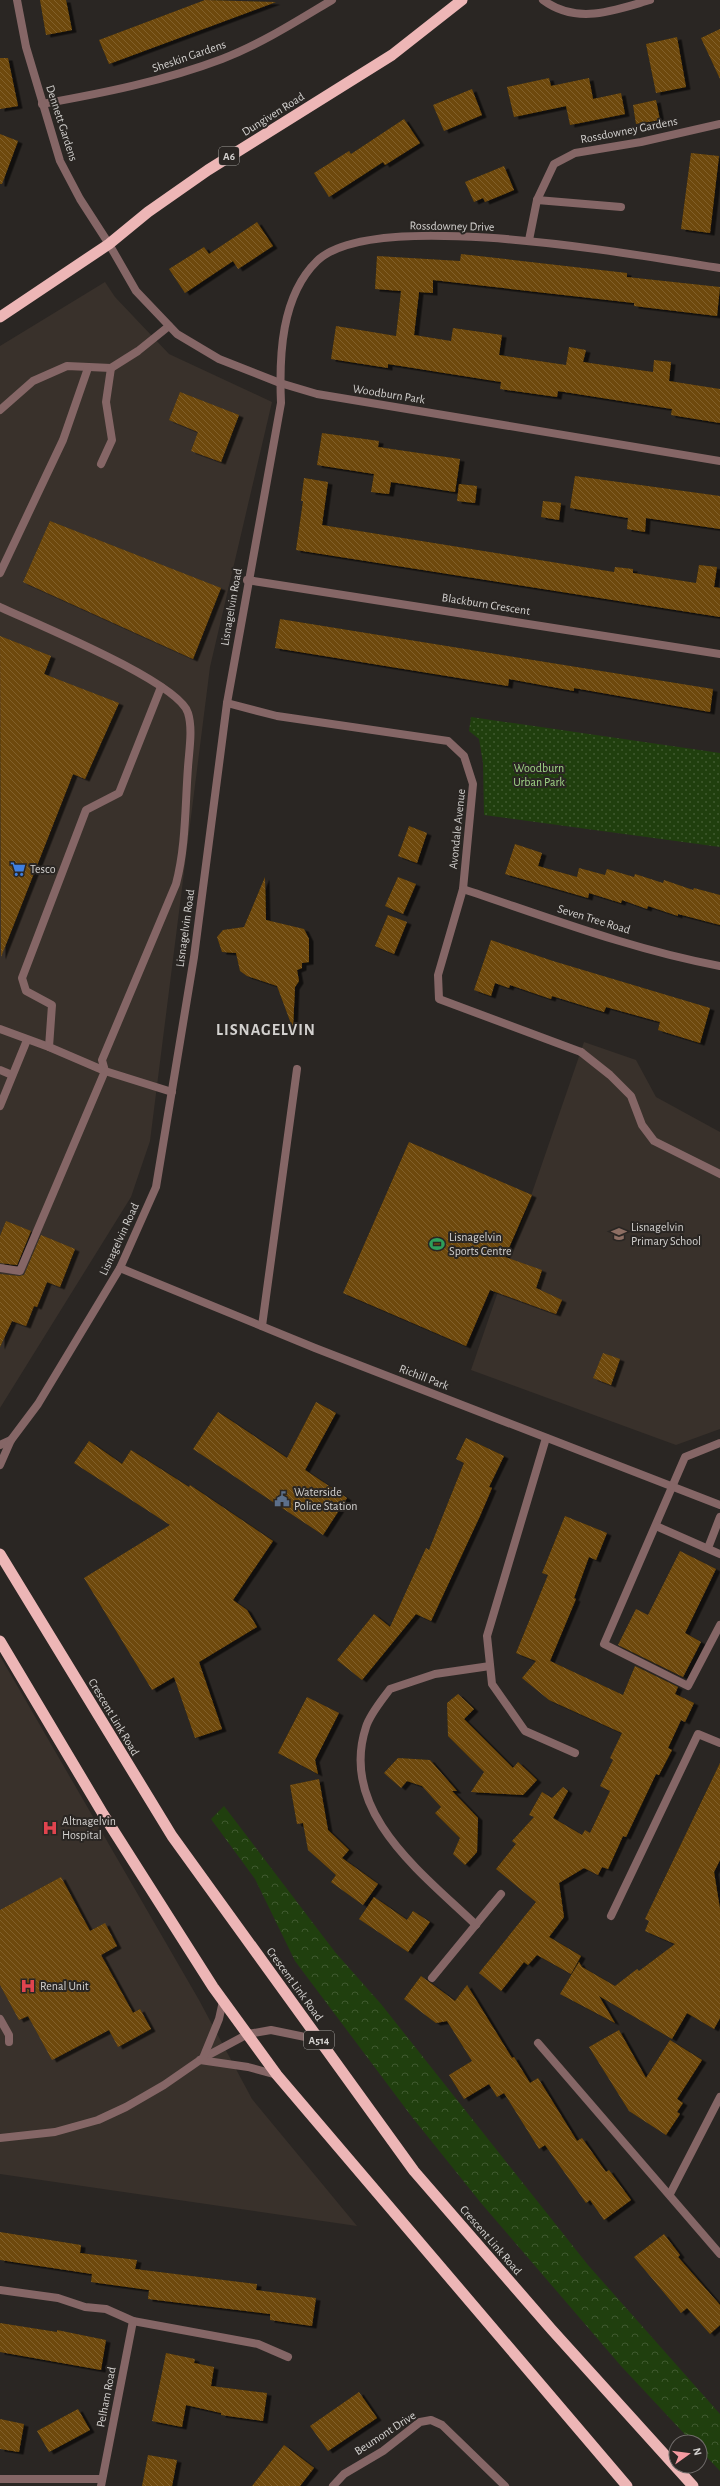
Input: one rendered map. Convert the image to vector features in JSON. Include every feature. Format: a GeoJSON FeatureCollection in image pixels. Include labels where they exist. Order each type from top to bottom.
{"type":"FeatureCollection","features":[{"type":"Feature","properties":{"kind":"highway","name":"Dungiven Road"},"geometry":{"type":"LineString","coordinates":[[0,317],[109,244],[148,212],[208,170],[392,55],[462,0]]}},
{"type":"Feature","properties":{"kind":"highway","name":"Crescent Link Road"},"geometry":{"type":"LineString","coordinates":[[0,1554],[172,1836],[414,2171],[552,2330],[693,2486]]}},
{"type":"Feature","properties":{"kind":"highway"},"geometry":{"type":"LineString","coordinates":[[0,1641],[103,1814],[223,2001],[277,2075],[627,2486]]}},
{"type":"Feature","properties":{"kind":"street","name":"Dennett Gardens"},"geometry":{"type":"LineString","coordinates":[[17,0],[26,47],[60,161],[80,199],[109,244]]}},
{"type":"Feature","properties":{"kind":"street","name":"Sheskin Gardens"},"geometry":{"type":"LineString","coordinates":[[42,104],[136,86],[223,58],[281,30],[332,0]]}},
{"type":"Feature","properties":{"kind":"street"},"geometry":{"type":"LineString","coordinates":[[543,0],[557,10],[586,16],[650,0]]}},
{"type":"Feature","properties":{"kind":"street","name":"Rossdowney Gardens"},"geometry":{"type":"LineString","coordinates":[[529,240],[537,200],[554,164],[575,153],[641,142],[720,124]]}},
{"type":"Feature","properties":{"kind":"street"},"geometry":{"type":"LineString","coordinates":[[537,200],[621,207]]}},
{"type":"Feature","properties":{"kind":"street","name":"Rossdowney Drive"},"geometry":{"type":"LineString","coordinates":[[280,383],[280,363],[286,323],[299,282],[318,260],[340,248],[367,239],[445,236],[529,240],[720,268]]}},
{"type":"Feature","properties":{"kind":"street","name":"Woodburn Park"},"geometry":{"type":"LineString","coordinates":[[109,244],[136,291],[176,334],[219,359],[280,383],[317,394],[720,461]]}},
{"type":"Feature","properties":{"kind":"street"},"geometry":{"type":"LineString","coordinates":[[0,410],[33,381],[67,366],[111,368],[138,351],[169,326]]}},
{"type":"Feature","properties":{"kind":"street"},"geometry":{"type":"LineString","coordinates":[[0,573],[64,440],[88,368]]}},
{"type":"Feature","properties":{"kind":"street"},"geometry":{"type":"LineString","coordinates":[[101,464],[112,440],[106,402],[111,368]]}},
{"type":"Feature","properties":{"kind":"street","name":"Lisnagelvin Road"},"geometry":{"type":"LineString","coordinates":[[0,1465],[11,1440],[38,1404],[120,1268],[156,1187],[194,957],[227,703],[281,403],[280,383]]}},
{"type":"Feature","properties":{"kind":"street","name":"Blackburn Crescent"},"geometry":{"type":"LineString","coordinates":[[248,580],[720,654]]}},
{"type":"Feature","properties":{"kind":"street"},"geometry":{"type":"LineString","coordinates":[[0,607],[143,675],[176,697],[188,712],[189,738],[183,858],[176,884],[102,1060],[105,1071],[20,1271],[0,1268]]}},
{"type":"Feature","properties":{"kind":"street"},"geometry":{"type":"LineString","coordinates":[[50,1047],[52,1004],[26,991],[22,978],[86,810],[119,794],[161,687]]}},
{"type":"Feature","properties":{"kind":"street","name":"Avondale Avenue"},"geometry":{"type":"LineString","coordinates":[[227,703],[277,716],[448,741],[464,756],[474,784],[463,889],[438,975],[439,999],[580,1052],[610,1075],[632,1096],[642,1125],[654,1141],[720,1174]]}},
{"type":"Feature","properties":{"kind":"street","name":"Seven Tree Road"},"geometry":{"type":"LineString","coordinates":[[463,889],[575,927],[698,962],[720,966]]}},
{"type":"Feature","properties":{"kind":"street"},"geometry":{"type":"LineString","coordinates":[[0,1029],[27,1040],[50,1047],[105,1071],[172,1092]]}},
{"type":"Feature","properties":{"kind":"street"},"geometry":{"type":"LineString","coordinates":[[0,1106],[27,1040]]}},
{"type":"Feature","properties":{"kind":"street"},"geometry":{"type":"LineString","coordinates":[[262,1326],[297,1069]]}},
{"type":"Feature","properties":{"kind":"street"},"geometry":{"type":"LineString","coordinates":[[0,1070],[12,1075]]}},
{"type":"Feature","properties":{"kind":"street","name":"Richill Park"},"geometry":{"type":"LineString","coordinates":[[120,1268],[262,1326],[720,1505]]}},
{"type":"Feature","properties":{"kind":"street"},"geometry":{"type":"LineString","coordinates":[[546,1438],[487,1636],[492,1684],[525,1731],[575,1753]]}},
{"type":"Feature","properties":{"kind":"street","name":"Lisnagelvin Road"},"geometry":{"type":"LineString","coordinates":[[0,1445],[11,1440]]}},
{"type":"Feature","properties":{"kind":"street"},"geometry":{"type":"LineString","coordinates":[[720,1443],[685,1457],[604,1644],[688,1686],[720,1625]]}},
{"type":"Feature","properties":{"kind":"street"},"geometry":{"type":"LineString","coordinates":[[708,1548],[720,1517]]}},
{"type":"Feature","properties":{"kind":"street"},"geometry":{"type":"LineString","coordinates":[[656,1526],[720,1554]]}},
{"type":"Feature","properties":{"kind":"street"},"geometry":{"type":"LineString","coordinates":[[476,1925],[399,1852],[371,1808],[361,1771],[362,1748],[366,1726],[390,1689],[435,1674],[490,1666]]}},
{"type":"Feature","properties":{"kind":"street"},"geometry":{"type":"LineString","coordinates":[[611,1916],[698,1734],[720,1743]]}},
{"type":"Feature","properties":{"kind":"street"},"geometry":{"type":"LineString","coordinates":[[432,1978],[501,1894]]}},
{"type":"Feature","properties":{"kind":"street"},"geometry":{"type":"LineString","coordinates":[[202,2059],[219,2019],[223,2001]]}},
{"type":"Feature","properties":{"kind":"street"},"geometry":{"type":"LineString","coordinates":[[0,2019],[9,2035],[9,2042]]}},
{"type":"Feature","properties":{"kind":"street"},"geometry":{"type":"LineString","coordinates":[[0,2138],[55,2132],[98,2120],[126,2107],[164,2085],[202,2059],[248,2034],[271,2030],[320,2040]]}},
{"type":"Feature","properties":{"kind":"street"},"geometry":{"type":"LineString","coordinates":[[538,2043],[670,2194],[720,2254]]}},
{"type":"Feature","properties":{"kind":"street"},"geometry":{"type":"LineString","coordinates":[[202,2059],[248,2067],[277,2075]]}},
{"type":"Feature","properties":{"kind":"street"},"geometry":{"type":"LineString","coordinates":[[670,2194],[720,2097]]}},
{"type":"Feature","properties":{"kind":"street"},"geometry":{"type":"LineString","coordinates":[[0,2290],[58,2298],[85,2307],[106,2309],[133,2321],[258,2344],[288,2357]]}},
{"type":"Feature","properties":{"kind":"street","name":"Pelham Road"},"geometry":{"type":"LineString","coordinates":[[0,2479],[101,2482],[133,2321]]}},
{"type":"Feature","properties":{"kind":"street","name":"Beumont Drive"},"geometry":{"type":"LineString","coordinates":[[333,2486],[344,2474],[383,2451],[420,2422],[431,2420],[442,2425],[505,2486]]}},
{"type":"Feature","properties":{"kind":"shaded area"},"geometry":{"type":"Polygon","coordinates":[[[105,282],[115,297],[169,354],[272,402],[210,667],[150,1141],[131,1197],[0,1408],[0,346],[105,282]]]}},
{"type":"Feature","properties":{"kind":"shaded area","name":"Lisnagelvin Primary School"},"geometry":{"type":"Polygon","coordinates":[[[584,1042],[636,1060],[656,1097],[720,1132],[720,1429],[676,1445],[471,1370],[584,1042]]]}},
{"type":"Feature","properties":{"kind":"shaded area","name":"Altnagelvin Hospital"},"geometry":{"type":"Polygon","coordinates":[[[0,1656],[199,2000],[252,2099],[357,2226],[0,2174],[0,1656]]]}},
{"type":"Feature","properties":{"kind":"green space","name":"Woodburn Urban Park"},"geometry":{"type":"Polygon","coordinates":[[[471,717],[720,753],[720,847],[484,815],[483,763],[479,739],[469,731],[471,717]]]}},
{"type":"Feature","properties":{"kind":"green space"},"geometry":{"type":"Polygon","coordinates":[[[224,1806],[335,1952],[381,2004],[588,2265],[720,2414],[720,2471],[708,2458],[708,2434],[685,2434],[621,2366],[481,2203],[412,2117],[295,1961],[255,1879],[211,1819],[224,1806]]]}},
{"type":"Feature","properties":{"kind":"building"},"geometry":{"type":"Polygon","coordinates":[[[40,0],[66,0],[72,30],[46,35],[40,0]]]}},
{"type":"Feature","properties":{"kind":"building"},"geometry":{"type":"Polygon","coordinates":[[[205,0],[276,2],[109,64],[99,40],[205,0]]]}},
{"type":"Feature","properties":{"kind":"building"},"geometry":{"type":"Polygon","coordinates":[[[720,29],[720,79],[701,38],[720,29]]]}},
{"type":"Feature","properties":{"kind":"building"},"geometry":{"type":"Polygon","coordinates":[[[677,37],[686,87],[656,93],[646,44],[677,37]]]}},
{"type":"Feature","properties":{"kind":"building"},"geometry":{"type":"Polygon","coordinates":[[[0,58],[8,58],[18,106],[0,109],[0,58]]]}},
{"type":"Feature","properties":{"kind":"building"},"geometry":{"type":"Polygon","coordinates":[[[549,78],[551,86],[589,78],[593,99],[621,93],[625,114],[570,125],[566,106],[514,117],[507,87],[549,78]]]}},
{"type":"Feature","properties":{"kind":"building"},"geometry":{"type":"Polygon","coordinates":[[[472,89],[482,115],[444,131],[433,105],[472,89]]]}},
{"type":"Feature","properties":{"kind":"building"},"geometry":{"type":"Polygon","coordinates":[[[656,100],[660,120],[636,124],[633,105],[656,100]]]}},
{"type":"Feature","properties":{"kind":"building"},"geometry":{"type":"Polygon","coordinates":[[[404,119],[420,143],[385,165],[383,162],[329,197],[314,173],[349,151],[351,154],[404,119]]]}},
{"type":"Feature","properties":{"kind":"building"},"geometry":{"type":"Polygon","coordinates":[[[0,134],[18,141],[2,184],[0,184],[0,134]]]}},
{"type":"Feature","properties":{"kind":"building"},"geometry":{"type":"Polygon","coordinates":[[[691,153],[719,156],[710,233],[681,229],[691,153]]]}},
{"type":"Feature","properties":{"kind":"building"},"geometry":{"type":"Polygon","coordinates":[[[504,166],[514,190],[485,202],[483,198],[474,202],[465,182],[504,166]]]}},
{"type":"Feature","properties":{"kind":"building"},"geometry":{"type":"Polygon","coordinates":[[[257,222],[273,246],[238,269],[233,261],[185,293],[169,269],[204,247],[209,254],[257,222]]]}},
{"type":"Feature","properties":{"kind":"building"},"geometry":{"type":"Polygon","coordinates":[[[461,254],[627,273],[627,277],[720,287],[717,316],[634,306],[634,303],[433,280],[433,293],[419,292],[414,335],[451,341],[453,328],[502,335],[499,355],[566,365],[569,347],[586,350],[583,362],[653,372],[654,360],[671,362],[669,381],[720,389],[720,423],[671,415],[672,409],[558,391],[557,397],[500,389],[501,382],[388,364],[388,368],[331,359],[336,326],[396,336],[401,291],[375,289],[377,256],[460,261],[461,254]]]}},
{"type":"Feature","properties":{"kind":"building"},"geometry":{"type":"Polygon","coordinates":[[[180,392],[239,415],[221,462],[191,451],[198,432],[169,420],[180,392]]]}},
{"type":"Feature","properties":{"kind":"building"},"geometry":{"type":"Polygon","coordinates":[[[322,433],[379,441],[378,447],[460,459],[455,492],[391,482],[389,494],[371,492],[374,474],[317,465],[322,433]]]}},
{"type":"Feature","properties":{"kind":"building"},"geometry":{"type":"Polygon","coordinates":[[[575,476],[720,496],[720,529],[646,518],[645,532],[627,529],[628,518],[570,508],[575,476]]]}},
{"type":"Feature","properties":{"kind":"building"},"geometry":{"type":"Polygon","coordinates":[[[304,478],[328,482],[322,525],[614,572],[615,567],[633,569],[633,573],[696,583],[699,565],[717,567],[714,587],[720,588],[720,617],[296,550],[303,501],[301,501],[304,478]]]}},
{"type":"Feature","properties":{"kind":"building"},"geometry":{"type":"Polygon","coordinates":[[[459,484],[477,486],[475,503],[457,501],[459,484]]]}},
{"type":"Feature","properties":{"kind":"building"},"geometry":{"type":"Polygon","coordinates":[[[543,501],[561,503],[559,520],[541,517],[543,501]]]}},
{"type":"Feature","properties":{"kind":"building"},"geometry":{"type":"Polygon","coordinates":[[[50,521],[221,588],[193,659],[23,582],[50,521]]]}},
{"type":"Feature","properties":{"kind":"building"},"geometry":{"type":"Polygon","coordinates":[[[280,619],[713,689],[710,712],[574,688],[574,691],[509,679],[508,686],[275,648],[280,619]]]}},
{"type":"Feature","properties":{"kind":"building","name":"Tesco"},"geometry":{"type":"Polygon","coordinates":[[[0,636],[51,656],[44,674],[119,703],[85,779],[73,774],[1,957],[0,636]]]}},
{"type":"Feature","properties":{"kind":"building"},"geometry":{"type":"Polygon","coordinates":[[[409,826],[427,833],[417,863],[398,856],[409,826]]]}},
{"type":"Feature","properties":{"kind":"building"},"geometry":{"type":"Polygon","coordinates":[[[515,844],[542,853],[538,866],[577,877],[579,868],[605,875],[607,869],[634,877],[635,874],[663,883],[664,880],[693,890],[694,888],[720,895],[720,925],[678,914],[678,916],[648,906],[647,909],[622,900],[621,903],[589,893],[588,898],[505,874],[515,844]]]}},
{"type":"Feature","properties":{"kind":"building"},"geometry":{"type":"Polygon","coordinates":[[[265,877],[266,920],[304,929],[309,939],[309,962],[302,963],[302,968],[297,970],[299,981],[295,987],[293,1029],[277,986],[247,976],[240,971],[236,953],[222,952],[217,937],[223,930],[244,927],[265,877]]]}},
{"type":"Feature","properties":{"kind":"building"},"geometry":{"type":"Polygon","coordinates":[[[398,877],[416,884],[403,914],[385,906],[398,877]]]}},
{"type":"Feature","properties":{"kind":"building"},"geometry":{"type":"Polygon","coordinates":[[[388,915],[407,922],[394,954],[375,946],[388,915]]]}},
{"type":"Feature","properties":{"kind":"building"},"geometry":{"type":"Polygon","coordinates":[[[491,940],[553,961],[710,1008],[700,1043],[658,1030],[660,1022],[606,1007],[604,1012],[552,996],[551,999],[510,985],[509,988],[495,983],[491,996],[474,990],[491,940]]]}},
{"type":"Feature","properties":{"kind":"building","name":"Lisnagelvin Sports Centre"},"geometry":{"type":"Polygon","coordinates":[[[409,1142],[532,1195],[505,1257],[542,1270],[536,1288],[562,1300],[556,1314],[490,1290],[466,1346],[343,1293],[409,1142]]]}},
{"type":"Feature","properties":{"kind":"building"},"geometry":{"type":"Polygon","coordinates":[[[6,1221],[31,1231],[17,1265],[0,1263],[0,1236],[6,1221]]]}},
{"type":"Feature","properties":{"kind":"building"},"geometry":{"type":"Polygon","coordinates":[[[41,1235],[75,1249],[60,1287],[47,1282],[37,1307],[34,1306],[26,1326],[12,1321],[0,1347],[0,1274],[19,1276],[24,1275],[41,1235]]]}},
{"type":"Feature","properties":{"kind":"building"},"geometry":{"type":"Polygon","coordinates":[[[603,1353],[620,1359],[611,1385],[593,1378],[603,1353]]]}},
{"type":"Feature","properties":{"kind":"building"},"geometry":{"type":"Polygon","coordinates":[[[316,1402],[336,1413],[305,1470],[347,1498],[323,1535],[193,1449],[218,1412],[287,1458],[316,1402]]]}},
{"type":"Feature","properties":{"kind":"building"},"geometry":{"type":"Polygon","coordinates":[[[466,1438],[504,1456],[489,1487],[492,1488],[480,1516],[431,1621],[416,1614],[362,1680],[337,1660],[374,1614],[390,1627],[426,1548],[429,1550],[464,1463],[456,1459],[466,1438]]]}},
{"type":"Feature","properties":{"kind":"building"},"geometry":{"type":"Polygon","coordinates":[[[89,1441],[122,1464],[131,1450],[189,1487],[190,1485],[273,1541],[233,1600],[247,1610],[257,1627],[199,1662],[222,1729],[195,1738],[174,1677],[152,1690],[84,1578],[170,1525],[74,1463],[89,1441]]]}},
{"type":"Feature","properties":{"kind":"building"},"geometry":{"type":"Polygon","coordinates":[[[565,1516],[607,1533],[596,1560],[589,1557],[574,1598],[576,1599],[550,1661],[623,1695],[635,1666],[678,1687],[675,1694],[694,1703],[685,1722],[681,1720],[668,1748],[672,1750],[659,1775],[656,1774],[626,1837],[623,1836],[608,1869],[602,1867],[598,1875],[584,1868],[559,1883],[564,1917],[549,1937],[581,1956],[571,1974],[537,1955],[528,1965],[524,1962],[501,1991],[479,1973],[536,1902],[496,1869],[516,1844],[512,1841],[534,1817],[529,1815],[542,1792],[552,1798],[563,1787],[568,1791],[553,1818],[582,1835],[585,1830],[590,1833],[610,1791],[600,1786],[613,1760],[610,1758],[622,1733],[549,1700],[522,1678],[536,1661],[516,1653],[548,1575],[542,1573],[565,1516]]]}},
{"type":"Feature","properties":{"kind":"building"},"geometry":{"type":"Polygon","coordinates":[[[680,1551],[716,1569],[685,1633],[701,1642],[683,1677],[618,1645],[636,1609],[648,1615],[680,1551]]]}},
{"type":"Feature","properties":{"kind":"building"},"geometry":{"type":"Polygon","coordinates":[[[458,1694],[474,1709],[464,1719],[513,1768],[518,1762],[537,1780],[523,1795],[471,1792],[484,1772],[448,1736],[447,1703],[458,1694]]]}},
{"type":"Feature","properties":{"kind":"building"},"geometry":{"type":"Polygon","coordinates":[[[307,1697],[339,1713],[315,1760],[318,1774],[278,1753],[307,1697]]]}},
{"type":"Feature","properties":{"kind":"building"},"geometry":{"type":"Polygon","coordinates":[[[398,1758],[430,1760],[457,1791],[452,1791],[478,1818],[477,1852],[465,1865],[453,1854],[460,1838],[435,1813],[441,1807],[422,1786],[407,1781],[401,1788],[384,1773],[398,1758]]]}},
{"type":"Feature","properties":{"kind":"building"},"geometry":{"type":"Polygon","coordinates":[[[720,1763],[720,1860],[714,1872],[720,1909],[720,2018],[714,2029],[687,2013],[672,2039],[599,1996],[615,2023],[560,1994],[579,1962],[582,1967],[615,1986],[637,1969],[639,1971],[675,1944],[645,1931],[649,1921],[645,1919],[720,1763]]]}},
{"type":"Feature","properties":{"kind":"building"},"geometry":{"type":"Polygon","coordinates":[[[319,1779],[328,1830],[349,1850],[342,1858],[378,1884],[363,1905],[331,1882],[336,1875],[308,1850],[303,1823],[297,1824],[290,1785],[319,1779]]]}},
{"type":"Feature","properties":{"kind":"building"},"geometry":{"type":"Polygon","coordinates":[[[61,1877],[90,1931],[105,1923],[117,1946],[101,1955],[133,2013],[140,2009],[151,2029],[118,2047],[109,2030],[52,2060],[28,2016],[19,2020],[0,1985],[0,1910],[61,1877]]]}},
{"type":"Feature","properties":{"kind":"building"},"geometry":{"type":"Polygon","coordinates":[[[374,1897],[407,1920],[413,1911],[430,1922],[408,1952],[359,1919],[374,1897]]]}},
{"type":"Feature","properties":{"kind":"building"},"geometry":{"type":"Polygon","coordinates":[[[421,1976],[455,2001],[467,1985],[512,2058],[514,2057],[530,2083],[538,2078],[577,2141],[582,2138],[606,2172],[609,2170],[631,2200],[604,2220],[590,2200],[586,2203],[545,2145],[539,2149],[504,2093],[497,2097],[489,2084],[464,2099],[449,2075],[472,2061],[447,2021],[436,2023],[404,1999],[421,1976]]]}},
{"type":"Feature","properties":{"kind":"building"},"geometry":{"type":"Polygon","coordinates":[[[619,2030],[646,2078],[670,2040],[702,2060],[677,2099],[683,2103],[677,2112],[680,2114],[666,2135],[629,2111],[589,2047],[619,2030]]]}},
{"type":"Feature","properties":{"kind":"building"},"geometry":{"type":"Polygon","coordinates":[[[0,2232],[81,2245],[80,2253],[137,2260],[135,2269],[257,2284],[256,2290],[316,2298],[312,2326],[270,2320],[270,2314],[148,2299],[149,2290],[91,2282],[92,2274],[0,2260],[0,2232]]]}},
{"type":"Feature","properties":{"kind":"building"},"geometry":{"type":"Polygon","coordinates":[[[664,2234],[680,2255],[678,2257],[720,2305],[720,2325],[710,2334],[687,2308],[681,2313],[634,2257],[664,2234]]]}},
{"type":"Feature","properties":{"kind":"building"},"geometry":{"type":"Polygon","coordinates":[[[0,2323],[57,2332],[57,2330],[106,2340],[101,2370],[0,2352],[0,2323]]]}},
{"type":"Feature","properties":{"kind":"building"},"geometry":{"type":"Polygon","coordinates":[[[166,2353],[195,2359],[194,2363],[214,2367],[211,2386],[267,2393],[263,2421],[221,2415],[221,2413],[186,2405],[182,2427],[152,2421],[166,2353]]]}},
{"type":"Feature","properties":{"kind":"building"},"geometry":{"type":"Polygon","coordinates":[[[359,2392],[377,2418],[328,2451],[310,2426],[359,2392]]]}},
{"type":"Feature","properties":{"kind":"building"},"geometry":{"type":"Polygon","coordinates":[[[78,2409],[90,2430],[49,2452],[37,2431],[78,2409]]]}},
{"type":"Feature","properties":{"kind":"building"},"geometry":{"type":"Polygon","coordinates":[[[0,2419],[24,2424],[19,2452],[0,2449],[0,2419]]]}},
{"type":"Feature","properties":{"kind":"building"},"geometry":{"type":"Polygon","coordinates":[[[284,2445],[314,2468],[300,2486],[252,2486],[284,2445]]]}},
{"type":"Feature","properties":{"kind":"building"},"geometry":{"type":"Polygon","coordinates":[[[148,2455],[177,2460],[172,2486],[142,2486],[148,2455]]]}},
{"type":"Feature","properties":{"kind":"place","name":"Tesco"},"geometry":{"type":"Point","coordinates":[18,869]}},
{"type":"Feature","properties":{"kind":"place","name":"Lisnagelvin Primary School"},"geometry":{"type":"Point","coordinates":[619,1234]}},
{"type":"Feature","properties":{"kind":"place","name":"Lisnagelvin Sports Centre"},"geometry":{"type":"Point","coordinates":[437,1244]}},
{"type":"Feature","properties":{"kind":"place","name":"Waterside Police Station"},"geometry":{"type":"Point","coordinates":[282,1499]}},
{"type":"Feature","properties":{"kind":"place","name":"Altnagelvin Hospital"},"geometry":{"type":"Point","coordinates":[50,1828]}},
{"type":"Feature","properties":{"kind":"place","name":"Renal Unit"},"geometry":{"type":"Point","coordinates":[28,1986]}},
{"type":"Feature","properties":{"kind":"district","name":"LISNAGELVIN"},"geometry":{"type":"Point","coordinates":[266,1029]}}]}
